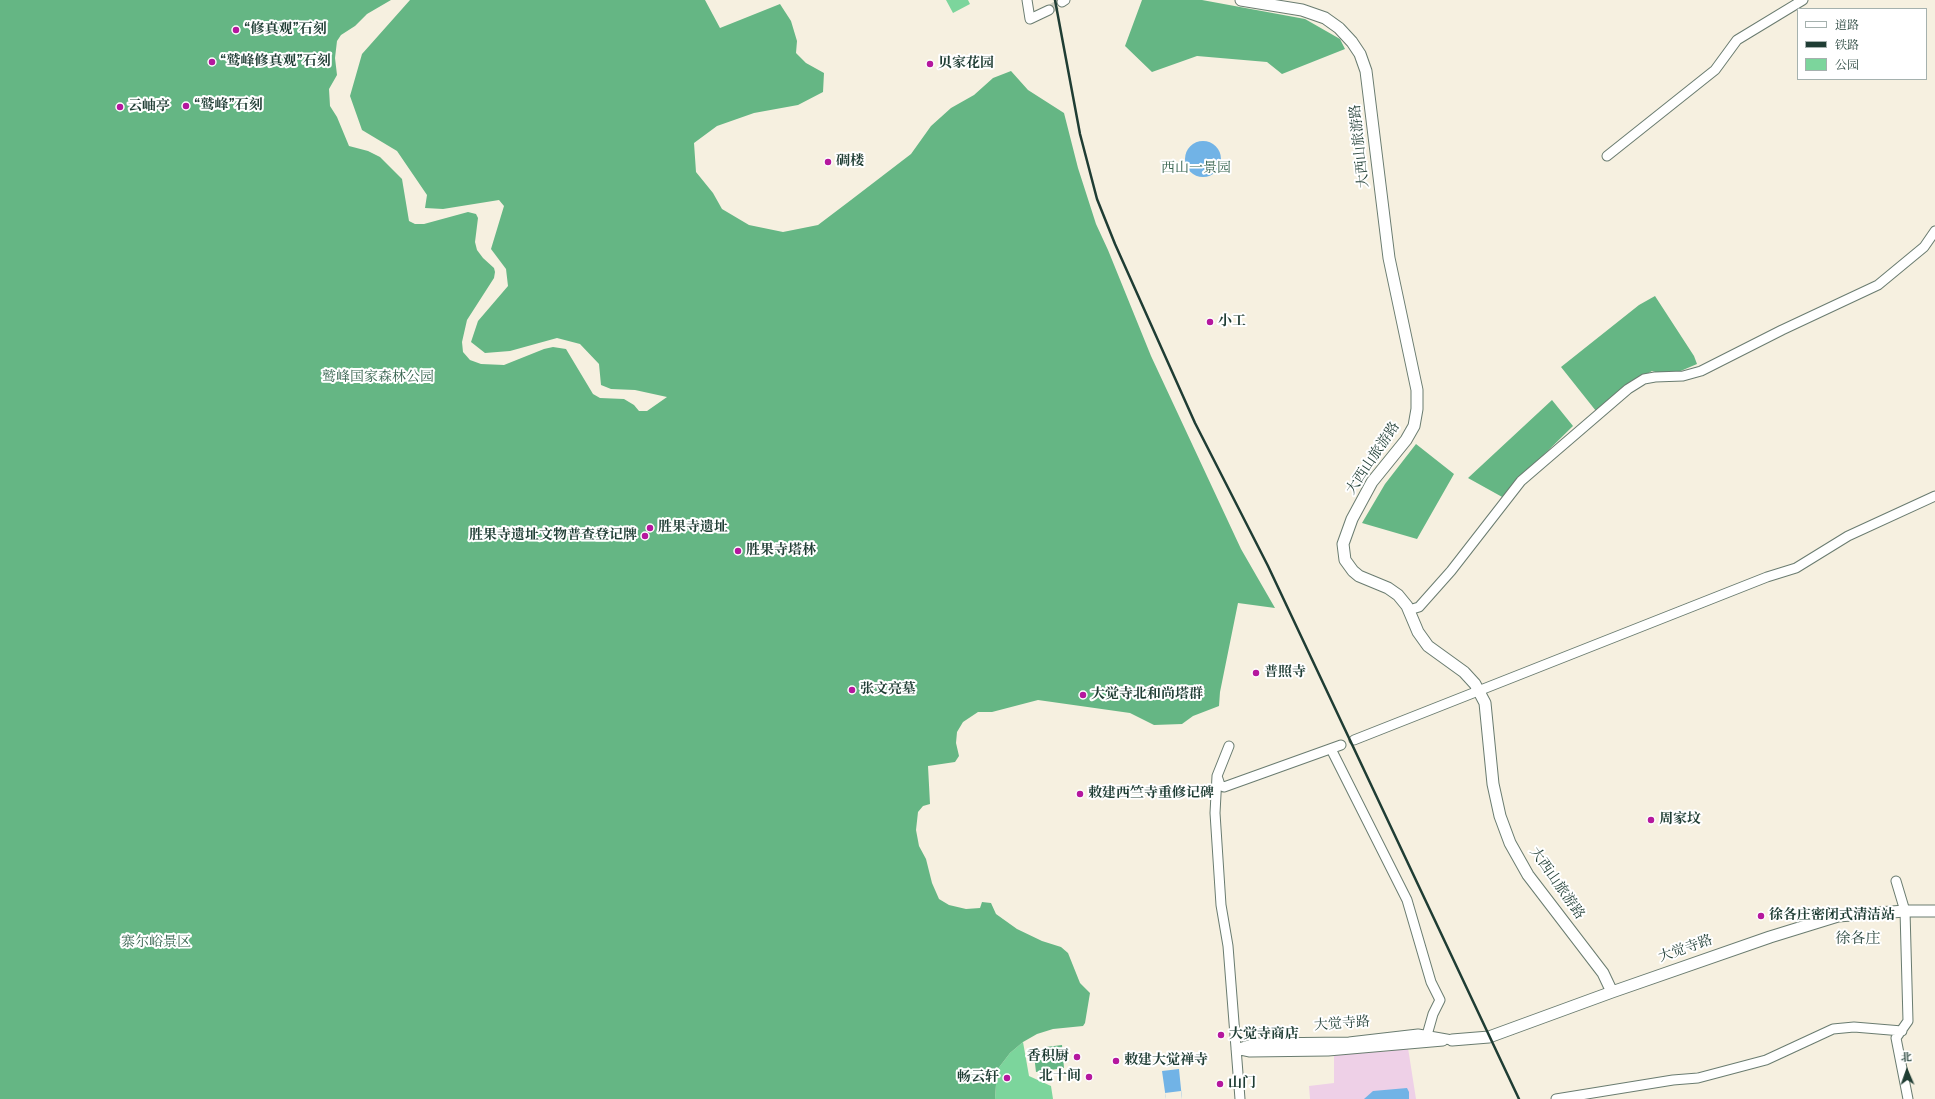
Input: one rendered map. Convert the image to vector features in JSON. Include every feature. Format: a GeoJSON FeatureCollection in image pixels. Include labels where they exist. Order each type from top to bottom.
{"type":"FeatureCollection","features":[{"type":"Feature","properties":{"kind":"street"},"geometry":{"type":"LineString","coordinates":[[1027,0],[1030,19],[1049,10]]}},
{"type":"Feature","properties":{"kind":"street","name":"大西山旅游路"},"geometry":{"type":"LineString","coordinates":[[1241,0],[1302,10],[1325,18],[1349,38],[1360,54],[1366,68],[1371,97],[1389,258],[1415,383],[1417,409],[1414,426],[1406,440],[1372,482],[1362,501],[1345,537],[1343,551],[1345,560],[1353,571],[1359,576],[1394,592],[1402,598],[1409,610],[1418,632],[1428,646],[1464,672],[1479,690],[1485,703],[1493,784],[1498,808],[1506,834],[1528,875],[1603,973],[1612,992]]}},
{"type":"Feature","properties":{"kind":"street"},"geometry":{"type":"LineString","coordinates":[[1607,156],[1715,70],[1737,40],[1804,0]]}},
{"type":"Feature","properties":{"kind":"street"},"geometry":{"type":"LineString","coordinates":[[1409,610],[1419,607],[1451,571],[1522,481],[1628,389],[1644,379],[1654,377],[1683,376],[1701,371],[1878,284],[1924,247],[1935,231]]}},
{"type":"Feature","properties":{"kind":"street"},"geometry":{"type":"LineString","coordinates":[[1354,740],[1760,580],[1796,568],[1848,536],[1935,496]]}},
{"type":"Feature","properties":{"kind":"street"},"geometry":{"type":"LineString","coordinates":[[1217,776],[1220,785],[1224,787],[1341,745]]}},
{"type":"Feature","properties":{"kind":"street"},"geometry":{"type":"LineString","coordinates":[[1229,746],[1217,776],[1215,814],[1221,905],[1228,946],[1240,1099]]}},
{"type":"Feature","properties":{"kind":"street"},"geometry":{"type":"LineString","coordinates":[[1331,749],[1407,900],[1431,982],[1440,1000],[1433,1014],[1427,1034]]}},
{"type":"Feature","properties":{"kind":"street"},"geometry":{"type":"LineString","coordinates":[[1896,881],[1905,911],[1908,1021],[1896,1038],[1908,1099]]}},
{"type":"Feature","properties":{"kind":"street","name":"大觉寺路"},"geometry":{"type":"LineString","coordinates":[[1236,1049],[1254,1052],[1328,1051],[1489,1037],[1770,937],[1838,916],[1905,911],[1935,911]]}},
{"type":"Feature","properties":{"kind":"street"},"geometry":{"type":"LineString","coordinates":[[1556,1099],[1673,1080],[1698,1078],[1766,1060],[1833,1028],[1854,1027],[1902,1031]]}},
{"type":"Feature","properties":{"kind":"street","name":"大觉寺路"},"geometry":{"type":"LineString","coordinates":[[1236,1049],[1255,1043],[1349,1042],[1395,1036],[1427,1034],[1452,1040]]}},
{"type":"Feature","properties":{"kind":"shaded area"},"geometry":{"type":"Polygon","coordinates":[[[1408,1048],[1416,1099],[1310,1099],[1309,1086],[1334,1083],[1334,1054],[1391,1051],[1391,1049],[1408,1048]]]}},
{"type":"Feature","properties":{"kind":"green space","name":"鹫峰国家森林公园"},"geometry":{"type":"Polygon","coordinates":[[[0,0],[391,0],[367,14],[355,26],[341,35],[337,41],[335,58],[337,75],[329,89],[330,106],[337,117],[349,146],[368,151],[380,157],[402,179],[409,221],[415,224],[424,224],[468,212],[476,214],[478,218],[475,242],[477,250],[494,268],[495,272],[494,278],[467,320],[462,342],[463,352],[470,360],[481,364],[504,365],[544,349],[553,347],[566,349],[593,394],[600,398],[624,399],[634,405],[639,411],[647,411],[667,397],[635,390],[611,389],[601,385],[599,364],[580,344],[557,338],[510,351],[485,353],[471,342],[478,321],[508,286],[506,269],[491,249],[504,206],[499,200],[443,209],[425,208],[427,195],[397,151],[362,130],[350,96],[362,54],[410,0],[705,0],[720,28],[780,4],[791,21],[797,41],[796,53],[806,63],[824,73],[823,92],[798,105],[754,113],[717,126],[694,143],[696,172],[713,193],[722,209],[749,225],[783,232],[818,225],[911,154],[931,126],[951,108],[974,95],[993,78],[1011,71],[1028,90],[1064,113],[1078,168],[1096,224],[1151,356],[1241,549],[1275,608],[1238,603],[1220,692],[1219,706],[1193,716],[1182,724],[1154,725],[1130,713],[1038,700],[992,712],[978,712],[963,722],[957,732],[956,743],[959,756],[955,762],[928,766],[930,804],[923,806],[918,812],[916,830],[919,846],[926,859],[932,883],[939,899],[949,905],[966,909],[980,908],[982,902],[991,903],[996,914],[1017,929],[1042,941],[1061,947],[1068,953],[1080,983],[1090,993],[1085,1023],[1083,1026],[1053,1029],[1037,1034],[1023,1042],[1010,1053],[997,1070],[995,1099],[0,1099],[0,0]]]}},
{"type":"Feature","properties":{"kind":"green space"},"geometry":{"type":"Polygon","coordinates":[[[946,0],[968,0],[970,4],[953,13],[946,0]]]}},
{"type":"Feature","properties":{"kind":"green space"},"geometry":{"type":"Polygon","coordinates":[[[1142,0],[1202,0],[1305,19],[1340,39],[1345,49],[1282,74],[1267,62],[1197,56],[1152,72],[1125,46],[1142,0]]]}},
{"type":"Feature","properties":{"kind":"green space"},"geometry":{"type":"Polygon","coordinates":[[[1655,296],[1694,356],[1697,364],[1669,376],[1652,371],[1625,387],[1596,411],[1561,367],[1639,305],[1655,296]]]}},
{"type":"Feature","properties":{"kind":"green space"},"geometry":{"type":"Polygon","coordinates":[[[1552,400],[1573,426],[1512,486],[1504,498],[1468,478],[1552,400]]]}},
{"type":"Feature","properties":{"kind":"green space"},"geometry":{"type":"Polygon","coordinates":[[[1416,444],[1454,474],[1417,539],[1362,523],[1385,484],[1416,444]]]}},
{"type":"Feature","properties":{"kind":"green space"},"geometry":{"type":"Polygon","coordinates":[[[1023,1042],[1029,1076],[1051,1086],[1053,1099],[995,1099],[997,1070],[1010,1053],[1023,1042]]]}},
{"type":"Feature","properties":{"kind":"green space"},"geometry":{"type":"Polygon","coordinates":[[[1062,1045],[1064,1068],[1036,1072],[1034,1055],[1046,1047],[1062,1045]]]}},
{"type":"Feature","properties":{"kind":"water"},"geometry":{"type":"Polygon","coordinates":[[[1203,141],[1213,144],[1218,149],[1221,159],[1218,169],[1213,174],[1203,177],[1193,174],[1188,169],[1185,159],[1188,149],[1193,144],[1203,141]]]}},
{"type":"Feature","properties":{"kind":"water"},"geometry":{"type":"Polygon","coordinates":[[[1179,1069],[1182,1099],[1166,1099],[1162,1071],[1179,1069]]]}},
{"type":"Feature","properties":{"kind":"water"},"geometry":{"type":"Polygon","coordinates":[[[1407,1088],[1409,1092],[1409,1099],[1364,1099],[1373,1091],[1407,1088]]]}},
{"type":"Feature","properties":{"kind":"pier"},"geometry":{"type":"Polygon","coordinates":[[[1181,1091],[1182,1099],[1166,1099],[1165,1093],[1181,1091]]]}},
{"type":"Feature","properties":{"kind":"tunnel"},"geometry":{"type":"LineString","coordinates":[[1049,10],[1062,2]]}},
{"type":"Feature","properties":{"kind":"railway"},"geometry":{"type":"LineString","coordinates":[[1055,0],[1080,134],[1097,199],[1115,244],[1195,423],[1268,566],[1519,1099]]}},
{"type":"Feature","properties":{"kind":"place","name":"“修真观”石刻"},"geometry":{"type":"Point","coordinates":[236,30]}},
{"type":"Feature","properties":{"kind":"place","name":"“鹫峰修真观”石刻"},"geometry":{"type":"Point","coordinates":[212,62]}},
{"type":"Feature","properties":{"kind":"place","name":"贝家花园"},"geometry":{"type":"Point","coordinates":[930,64]}},
{"type":"Feature","properties":{"kind":"place","name":"“鹫峰”石刻"},"geometry":{"type":"Point","coordinates":[186,106]}},
{"type":"Feature","properties":{"kind":"place","name":"云岫亭"},"geometry":{"type":"Point","coordinates":[120,107]}},
{"type":"Feature","properties":{"kind":"place","name":"碉楼"},"geometry":{"type":"Point","coordinates":[828,162]}},
{"type":"Feature","properties":{"kind":"place","name":"小工"},"geometry":{"type":"Point","coordinates":[1210,322]}},
{"type":"Feature","properties":{"kind":"place","name":"胜果寺遗址"},"geometry":{"type":"Point","coordinates":[650,528]}},
{"type":"Feature","properties":{"kind":"place","name":"胜果寺遗址文物普查登记牌"},"geometry":{"type":"Point","coordinates":[645,536]}},
{"type":"Feature","properties":{"kind":"place","name":"胜果寺塔林"},"geometry":{"type":"Point","coordinates":[738,551]}},
{"type":"Feature","properties":{"kind":"place","name":"普照寺"},"geometry":{"type":"Point","coordinates":[1256,673]}},
{"type":"Feature","properties":{"kind":"place","name":"张文亮墓"},"geometry":{"type":"Point","coordinates":[852,690]}},
{"type":"Feature","properties":{"kind":"place","name":"大觉寺北和尚塔群"},"geometry":{"type":"Point","coordinates":[1083,695]}},
{"type":"Feature","properties":{"kind":"place","name":"敕建西竺寺重修记碑"},"geometry":{"type":"Point","coordinates":[1080,794]}},
{"type":"Feature","properties":{"kind":"place","name":"周家坟"},"geometry":{"type":"Point","coordinates":[1651,820]}},
{"type":"Feature","properties":{"kind":"place","name":"徐各庄密闭式清洁站"},"geometry":{"type":"Point","coordinates":[1761,916]}},
{"type":"Feature","properties":{"kind":"place","name":"大觉寺商店"},"geometry":{"type":"Point","coordinates":[1221,1035]}},
{"type":"Feature","properties":{"kind":"place","name":"香积厨"},"geometry":{"type":"Point","coordinates":[1077,1057]}},
{"type":"Feature","properties":{"kind":"place","name":"敕建大觉禅寺"},"geometry":{"type":"Point","coordinates":[1116,1061]}},
{"type":"Feature","properties":{"kind":"place","name":"北十间"},"geometry":{"type":"Point","coordinates":[1089,1077]}},
{"type":"Feature","properties":{"kind":"place","name":"畅云轩"},"geometry":{"type":"Point","coordinates":[1007,1078]}},
{"type":"Feature","properties":{"kind":"place","name":"山门"},"geometry":{"type":"Point","coordinates":[1220,1084]}},
{"type":"Feature","properties":{"kind":"district","name":"徐各庄"},"geometry":{"type":"Point","coordinates":[1858,940]}},
{"type":"Feature","properties":{"kind":"park label","name":"西山一景园"},"geometry":{"type":"Point","coordinates":[1196,169]}},
{"type":"Feature","properties":{"kind":"park label","name":"寨尔峪景区"},"geometry":{"type":"Point","coordinates":[156,943]}}]}
